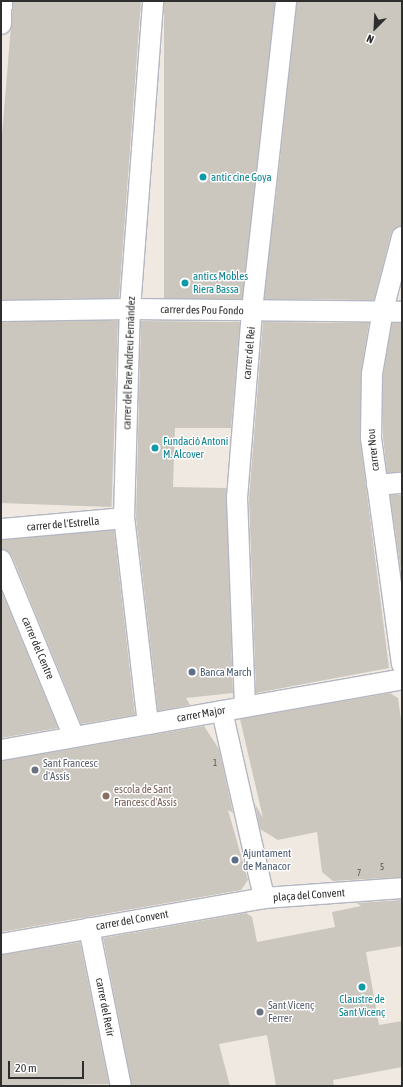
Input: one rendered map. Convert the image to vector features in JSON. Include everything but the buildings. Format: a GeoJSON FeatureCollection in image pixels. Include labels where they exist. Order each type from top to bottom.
{"type":"FeatureCollection","features":[{"type":"Feature","properties":{"kind":"street"},"geometry":{"type":"LineString","coordinates":[[1,24],[2,1]]}},
{"type":"Feature","properties":{"kind":"street","name":"carrer del Pare Andreu Fernández"},"geometry":{"type":"LineString","coordinates":[[148,724],[124,518],[130,309],[153,1]]}},
{"type":"Feature","properties":{"kind":"street","name":"carrer del Rei"},"geometry":{"type":"LineString","coordinates":[[245,706],[237,498],[252,310],[286,1]]}},
{"type":"Feature","properties":{"kind":"street","name":"carrer Nou"},"geometry":{"type":"LineString","coordinates":[[402,237],[392,311],[372,374],[370,438],[397,595],[402,664]]}},
{"type":"Feature","properties":{"kind":"street","name":"carrer des Pou Fondo"},"geometry":{"type":"LineString","coordinates":[[1,311],[130,309],[392,311]]}},
{"type":"Feature","properties":{"kind":"street"},"geometry":{"type":"LineString","coordinates":[[377,485],[402,483]]}},
{"type":"Feature","properties":{"kind":"street","name":"carrer de l'Estrella"},"geometry":{"type":"LineString","coordinates":[[1,529],[124,518]]}},
{"type":"Feature","properties":{"kind":"street","name":"carrer del Centre"},"geometry":{"type":"LineString","coordinates":[[1,560],[74,737]]}},
{"type":"Feature","properties":{"kind":"street","name":"carrer Major"},"geometry":{"type":"LineString","coordinates":[[1,750],[402,679]]}},
{"type":"Feature","properties":{"kind":"street","name":"plaça del Convent"},"geometry":{"type":"LineString","coordinates":[[222,711],[264,898],[402,888]]}},
{"type":"Feature","properties":{"kind":"street","name":"carrer del Convent"},"geometry":{"type":"LineString","coordinates":[[1,944],[264,898]]}},
{"type":"Feature","properties":{"kind":"street","name":"carrer del Retir"},"geometry":{"type":"LineString","coordinates":[[89,928],[121,1086]]}},
{"type":"Feature","properties":{"kind":"place","name":"antic cine Goya"},"geometry":{"type":"Point","coordinates":[203,177]}},
{"type":"Feature","properties":{"kind":"place","name":"antics Mobles Riera Bassa"},"geometry":{"type":"Point","coordinates":[185,283]}},
{"type":"Feature","properties":{"kind":"place","name":"Fundació Antoni M. Alcover"},"geometry":{"type":"Point","coordinates":[155,448]}},
{"type":"Feature","properties":{"kind":"place","name":"Banca March"},"geometry":{"type":"Point","coordinates":[192,672]}},
{"type":"Feature","properties":{"kind":"place","name":"Sant Francesc d'Assís"},"geometry":{"type":"Point","coordinates":[35,770]}},
{"type":"Feature","properties":{"kind":"place","name":"escola de Sant Francesc d'Assís"},"geometry":{"type":"Point","coordinates":[106,796]}},
{"type":"Feature","properties":{"kind":"place","name":"Ajuntament de Manacor"},"geometry":{"type":"Point","coordinates":[235,860]}},
{"type":"Feature","properties":{"kind":"place","name":"Claustre de Sant Vicenç"},"geometry":{"type":"Point","coordinates":[362,987]}},
{"type":"Feature","properties":{"kind":"place","name":"Sant Vicenç Ferrer"},"geometry":{"type":"Point","coordinates":[260,1012]}}]}
